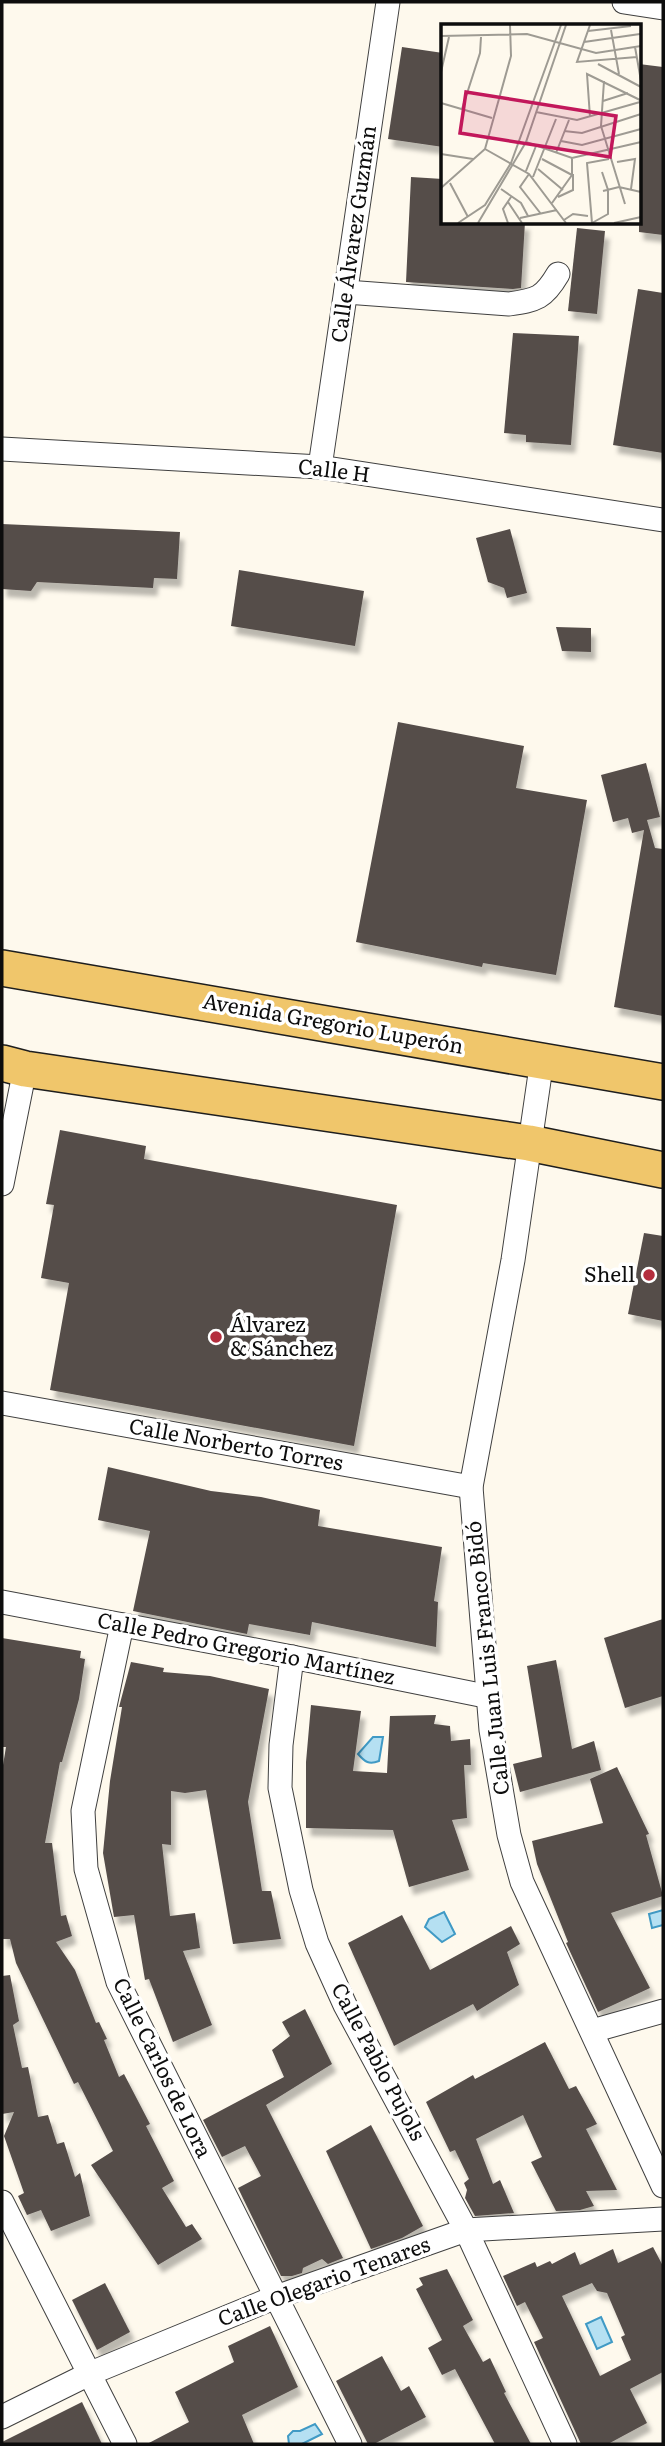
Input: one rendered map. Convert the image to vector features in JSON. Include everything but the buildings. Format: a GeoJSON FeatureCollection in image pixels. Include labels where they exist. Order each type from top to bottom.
{"type":"FeatureCollection","features":[{"type":"Feature","properties":{"kind":"main road","name":"Avenida Gregorio Luperón"},"geometry":{"type":"LineString","coordinates":[[2,968],[663,1082]]}},
{"type":"Feature","properties":{"kind":"main road"},"geometry":{"type":"LineString","coordinates":[[13,1066],[529,1143],[663,1170]]}},
{"type":"Feature","properties":{"kind":"street","name":"Calle Álvarez Guzmán"},"geometry":{"type":"LineString","coordinates":[[320,467],[388,2]]}},
{"type":"Feature","properties":{"kind":"street"},"geometry":{"type":"LineString","coordinates":[[625,2],[663,8]]}},
{"type":"Feature","properties":{"kind":"street"},"geometry":{"type":"LineString","coordinates":[[346,292],[509,304],[531,301],[547,293],[558,274]]}},
{"type":"Feature","properties":{"kind":"street","name":"Calle H"},"geometry":{"type":"LineString","coordinates":[[2,449],[320,467],[663,520]]}},
{"type":"Feature","properties":{"kind":"street","name":"Calle Juan Luis Franco Bidó"},"geometry":{"type":"LineString","coordinates":[[542,1060],[513,1261],[471,1487],[491,1730],[500,1793],[522,1882],[663,2186]]}},
{"type":"Feature","properties":{"kind":"street"},"geometry":{"type":"LineString","coordinates":[[2,1184],[13,1066]]}},
{"type":"Feature","properties":{"kind":"street","name":"Calle Norberto Torres"},"geometry":{"type":"LineString","coordinates":[[2,1403],[471,1487]]}},
{"type":"Feature","properties":{"kind":"street","name":"Calle Pedro Gregorio Martínez"},"geometry":{"type":"LineString","coordinates":[[2,1602],[490,1697]]}},
{"type":"Feature","properties":{"kind":"street","name":"Calle Carlos de Lora"},"geometry":{"type":"LineString","coordinates":[[122,1625],[83,1811],[86,1869],[118,1982],[350,2444]]}},
{"type":"Feature","properties":{"kind":"street","name":"Calle Pablo Pujols"},"geometry":{"type":"LineString","coordinates":[[292,1657],[281,1745],[280,1788],[301,1891],[317,1943],[345,2005],[466,2230],[565,2444]]}},
{"type":"Feature","properties":{"kind":"street"},"geometry":{"type":"LineString","coordinates":[[592,2031],[663,2011]]}},
{"type":"Feature","properties":{"kind":"street"},"geometry":{"type":"LineString","coordinates":[[2,2202],[125,2444]]}},
{"type":"Feature","properties":{"kind":"street","name":"Calle Olegario Tenares"},"geometry":{"type":"LineString","coordinates":[[2,2417],[91,2374],[276,2297],[466,2230],[663,2219]]}},
{"type":"Feature","properties":{"kind":"water"},"geometry":{"type":"Polygon","coordinates":[[[373,1737],[383,1737],[379,1761],[370,1763],[358,1754],[373,1737]]]}},
{"type":"Feature","properties":{"kind":"water"},"geometry":{"type":"Polygon","coordinates":[[[663,1910],[663,1925],[652,1928],[649,1914],[663,1910]]]}},
{"type":"Feature","properties":{"kind":"water"},"geometry":{"type":"Polygon","coordinates":[[[444,1912],[455,1934],[442,1942],[425,1927],[429,1919],[444,1912]]]}},
{"type":"Feature","properties":{"kind":"water"},"geometry":{"type":"Polygon","coordinates":[[[601,2317],[612,2342],[597,2349],[586,2324],[601,2317]]]}},
{"type":"Feature","properties":{"kind":"water"},"geometry":{"type":"Polygon","coordinates":[[[315,2424],[322,2434],[302,2444],[289,2444],[288,2436],[293,2431],[300,2431],[315,2424]]]}},
{"type":"Feature","properties":{"kind":"place","name":"Shell"},"geometry":{"type":"Point","coordinates":[649,1275]}},
{"type":"Feature","properties":{"kind":"place","name":"Álvarez & Sánchez"},"geometry":{"type":"Point","coordinates":[216,1337]}}]}
